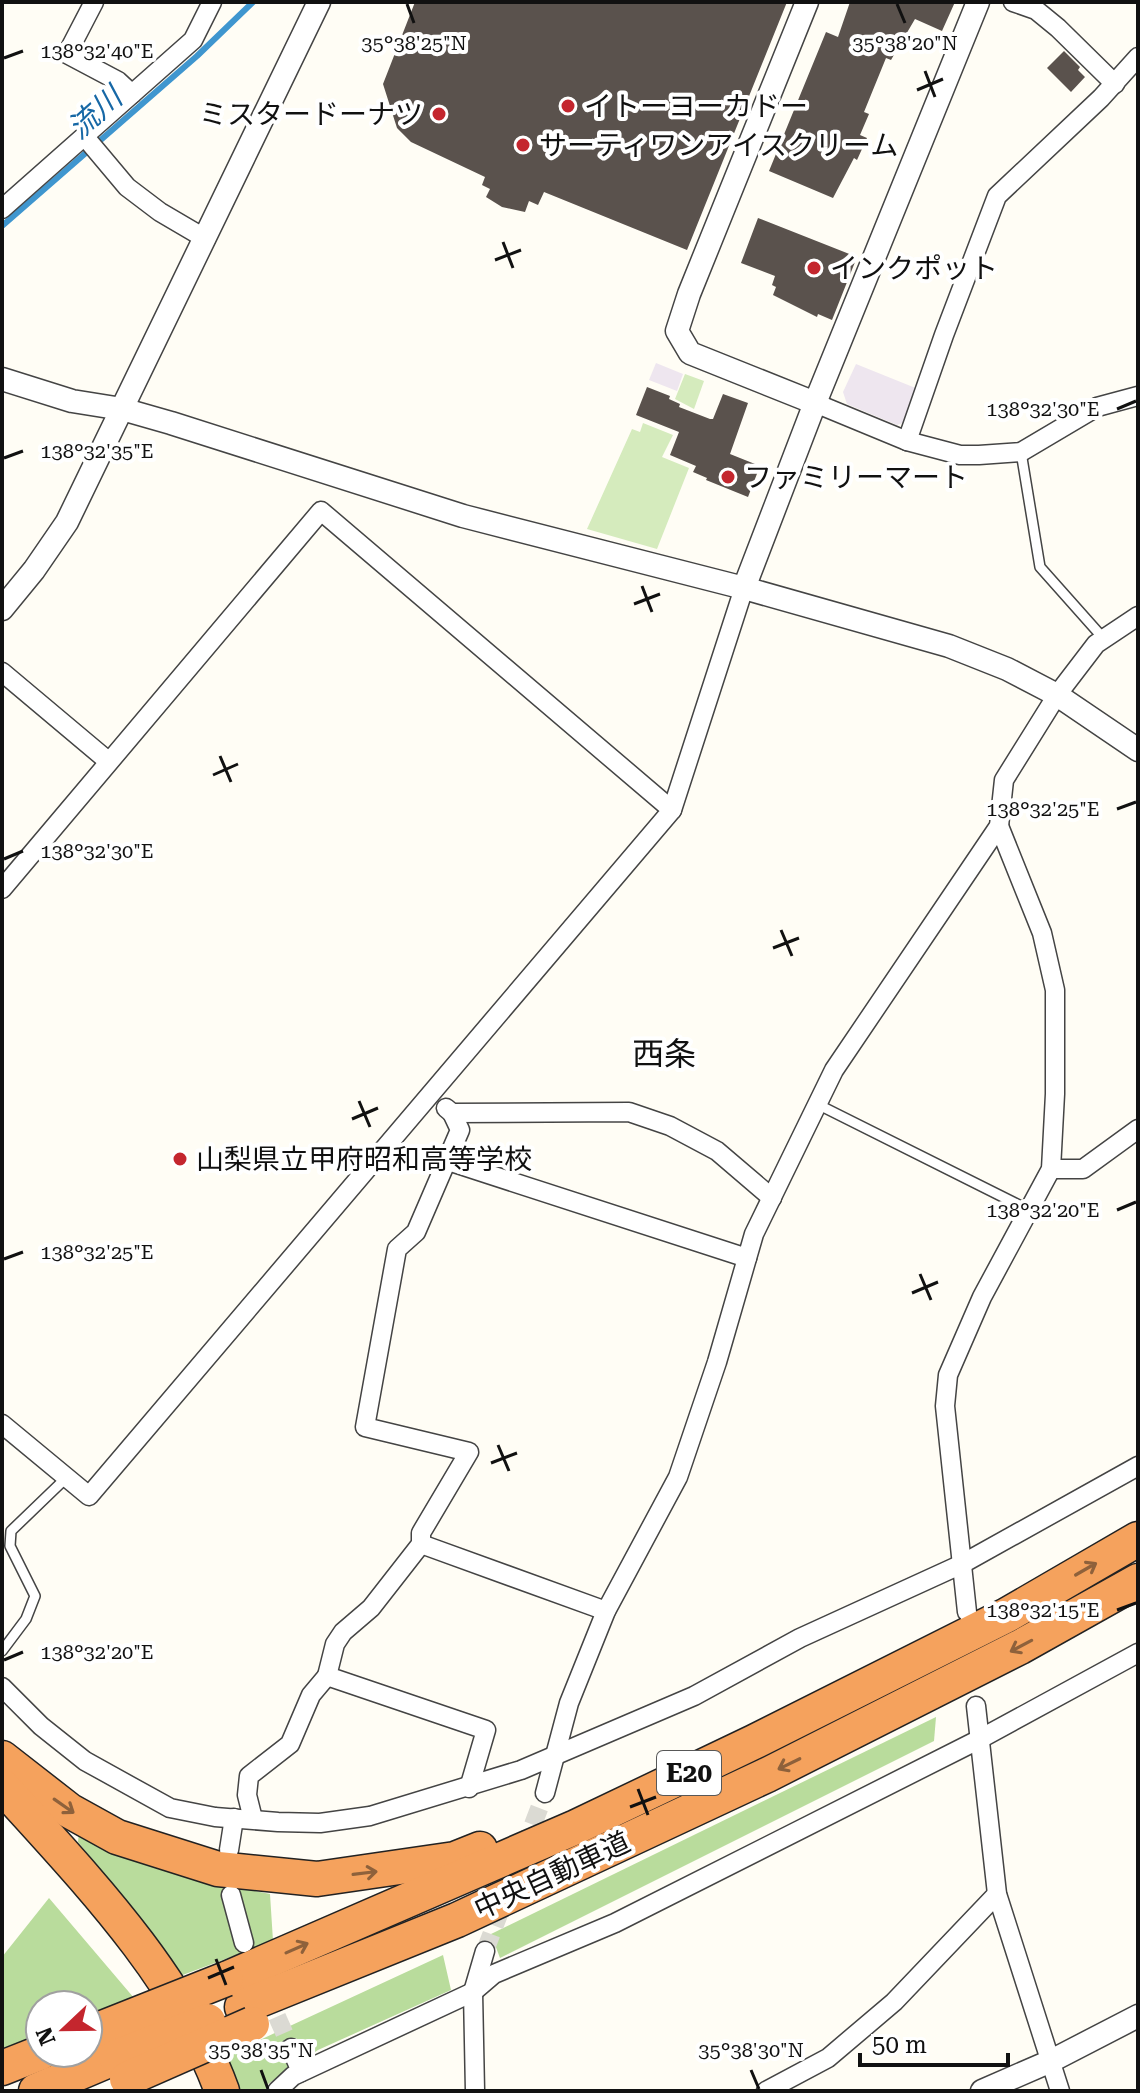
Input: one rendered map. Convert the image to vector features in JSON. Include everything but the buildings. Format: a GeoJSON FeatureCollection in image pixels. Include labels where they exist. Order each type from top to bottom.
{"type":"FeatureCollection","features":[{"type":"Feature","properties":{"kind":"highway","name":"中央自動車道"},"geometry":{"type":"LineString","coordinates":[[240,2003],[576,1827],[1007,1615],[1138,1539]]}},
{"type":"Feature","properties":{"kind":"highway","name":"中央自動車道"},"geometry":{"type":"LineString","coordinates":[[36,2091],[108,2050],[240,2003],[388,1963],[457,1920],[873,1723],[1020,1647],[1138,1581]]}},
{"type":"Feature","properties":{"kind":"highway"},"geometry":{"type":"LineString","coordinates":[[2,1758],[70,1811],[117,1837],[218,1869],[317,1879],[455,1859],[641,1781],[865,1673],[911,1664]]}},
{"type":"Feature","properties":{"kind":"highway"},"geometry":{"type":"LineString","coordinates":[[2,1786],[88,1881],[162,1978],[211,2061],[222,2091]]}},
{"type":"Feature","properties":{"kind":"highway"},"geometry":{"type":"LineString","coordinates":[[2,1812],[57,1874],[143,1989],[200,2091]]}},
{"type":"Feature","properties":{"kind":"highway"},"geometry":{"type":"LineString","coordinates":[[95,2091],[108,2050],[240,2003]]}},
{"type":"Feature","properties":{"kind":"highway"},"geometry":{"type":"LineString","coordinates":[[2,2068],[24,2059]]}},
{"type":"Feature","properties":{"kind":"street"},"geometry":{"type":"LineString","coordinates":[[94,2],[67,54],[118,81],[132,94]]}},
{"type":"Feature","properties":{"kind":"street"},"geometry":{"type":"LineString","coordinates":[[2,208],[193,40],[212,2]]}},
{"type":"Feature","properties":{"kind":"street"},"geometry":{"type":"LineString","coordinates":[[2,609],[67,522],[319,2]]}},
{"type":"Feature","properties":{"kind":"street"},"geometry":{"type":"LineString","coordinates":[[807,2],[689,294],[677,331],[690,353],[907,441],[960,455],[1021,452],[1097,407],[1138,396]]}},
{"type":"Feature","properties":{"kind":"street"},"geometry":{"type":"LineString","coordinates":[[2,1424],[89,1496],[672,810],[744,588],[815,403],[978,2]]}},
{"type":"Feature","properties":{"kind":"street"},"geometry":{"type":"LineString","coordinates":[[1013,2],[1036,10],[1115,84]]}},
{"type":"Feature","properties":{"kind":"street"},"geometry":{"type":"LineString","coordinates":[[907,441],[997,196],[1115,84],[1138,57]]}},
{"type":"Feature","properties":{"kind":"street"},"geometry":{"type":"LineString","coordinates":[[85,137],[127,187],[160,212],[206,239]]}},
{"type":"Feature","properties":{"kind":"street"},"geometry":{"type":"LineString","coordinates":[[2,379],[72,401],[122,409],[463,516],[744,588],[949,646],[1007,669],[1057,695],[1138,750]]}},
{"type":"Feature","properties":{"kind":"street"},"geometry":{"type":"LineString","coordinates":[[2,889],[321,511],[672,810]]}},
{"type":"Feature","properties":{"kind":"street"},"geometry":{"type":"LineString","coordinates":[[545,1793],[569,1703],[606,1611],[678,1477],[717,1362],[754,1234],[834,1070],[999,826],[1004,780],[1057,695],[1096,644],[1138,616]]}},
{"type":"Feature","properties":{"kind":"street"},"geometry":{"type":"LineString","coordinates":[[2,672],[108,761]]}},
{"type":"Feature","properties":{"kind":"street"},"geometry":{"type":"LineString","coordinates":[[967,1612],[945,1406],[948,1375],[982,1297],[1051,1169],[1055,1094],[1055,990],[1042,933],[999,826]]}},
{"type":"Feature","properties":{"kind":"street"},"geometry":{"type":"LineString","coordinates":[[253,1819],[247,1795],[249,1776],[290,1744],[311,1695],[327,1676],[335,1644],[343,1632],[371,1608],[421,1544],[421,1533],[469,1452],[365,1427],[397,1249],[416,1232],[460,1130],[452,1113],[430,1097]]}},
{"type":"Feature","properties":{"kind":"street"},"geometry":{"type":"LineString","coordinates":[[452,1113],[629,1112],[670,1126],[717,1151],[772,1198]]}},
{"type":"Feature","properties":{"kind":"street"},"geometry":{"type":"LineString","coordinates":[[1051,1169],[1083,1169],[1138,1129]]}},
{"type":"Feature","properties":{"kind":"street"},"geometry":{"type":"LineString","coordinates":[[448,1161],[747,1258]]}},
{"type":"Feature","properties":{"kind":"street"},"geometry":{"type":"LineString","coordinates":[[2,1687],[41,1726],[85,1761],[170,1808],[234,1818],[306,1823],[370,1816],[521,1770],[694,1696],[800,1638],[962,1564],[1138,1466]]}},
{"type":"Feature","properties":{"kind":"street"},"geometry":{"type":"LineString","coordinates":[[421,1544],[606,1611]]}},
{"type":"Feature","properties":{"kind":"street"},"geometry":{"type":"LineString","coordinates":[[277,2091],[284,2082],[301,2072],[473,1992],[494,1974],[615,1923],[978,1740],[1138,1653]]}},
{"type":"Feature","properties":{"kind":"street"},"geometry":{"type":"LineString","coordinates":[[327,1676],[486,1730],[469,1788]]}},
{"type":"Feature","properties":{"kind":"street"},"geometry":{"type":"LineString","coordinates":[[976,1706],[997,1894],[1060,2091]]}},
{"type":"Feature","properties":{"kind":"street"},"geometry":{"type":"LineString","coordinates":[[229,1850],[234,1818]]}},
{"type":"Feature","properties":{"kind":"street"},"geometry":{"type":"LineString","coordinates":[[766,2091],[828,2058],[894,2002],[997,1894]]}},
{"type":"Feature","properties":{"kind":"street"},"geometry":{"type":"LineString","coordinates":[[231,1895],[244,1943]]}},
{"type":"Feature","properties":{"kind":"street"},"geometry":{"type":"LineString","coordinates":[[475,2091],[473,1992],[485,1951]]}},
{"type":"Feature","properties":{"kind":"street"},"geometry":{"type":"LineString","coordinates":[[982,2091],[1051,2061],[1138,2016]]}},
{"type":"Feature","properties":{"kind":"street"},"geometry":{"type":"LineString","coordinates":[[291,2048],[301,2072]]}},
{"type":"Feature","properties":{"kind":"lane"},"geometry":{"type":"LineString","coordinates":[[1021,452],[1040,567],[1104,639]]}},
{"type":"Feature","properties":{"kind":"lane"},"geometry":{"type":"LineString","coordinates":[[817,1104],[1029,1210]]}},
{"type":"Feature","properties":{"kind":"lane"},"geometry":{"type":"LineString","coordinates":[[2,1651],[26,1619],[35,1596],[10,1546],[7,1532],[66,1478]]}},
{"type":"Feature","properties":{"kind":"shaded area"},"geometry":{"type":"Polygon","coordinates":[[[656,363],[683,374],[677,391],[649,380],[656,363]]]}},
{"type":"Feature","properties":{"kind":"shaded area"},"geometry":{"type":"Polygon","coordinates":[[[856,364],[918,389],[906,422],[897,425],[847,404],[843,392],[856,364]]]}},
{"type":"Feature","properties":{"kind":"green space"},"geometry":{"type":"Polygon","coordinates":[[[685,374],[704,381],[694,409],[675,399],[685,374]]]}},
{"type":"Feature","properties":{"kind":"green space"},"geometry":{"type":"Polygon","coordinates":[[[643,423],[673,435],[662,457],[689,468],[657,549],[587,529],[632,429],[640,432],[643,423]]]}},
{"type":"Feature","properties":{"kind":"green space"},"geometry":{"type":"Polygon","coordinates":[[[936,1717],[934,1741],[500,1958],[491,1934],[936,1717]]]}},
{"type":"Feature","properties":{"kind":"green space"},"geometry":{"type":"Polygon","coordinates":[[[79,1831],[175,1874],[270,1894],[273,1941],[180,1976],[130,1906],[78,1842],[79,1831]]]}},
{"type":"Feature","properties":{"kind":"green space"},"geometry":{"type":"Polygon","coordinates":[[[49,1898],[134,1998],[104,2010],[104,1989],[24,1989],[24,2043],[2,2052],[2,1957],[49,1898]]]}},
{"type":"Feature","properties":{"kind":"green space"},"geometry":{"type":"Polygon","coordinates":[[[443,1955],[451,1990],[318,2050],[268,2084],[266,2091],[236,2091],[223,2057],[443,1955]]]}},
{"type":"Feature","properties":{"kind":"waterway","name":"流川"},"geometry":{"type":"LineString","coordinates":[[2,226],[197,56],[253,2]]}},
{"type":"Feature","properties":{"kind":"tunnel"},"geometry":{"type":"LineString","coordinates":[[485,1951],[545,1793]]}},
{"type":"Feature","properties":{"kind":"tunnel"},"geometry":{"type":"LineString","coordinates":[[266,1992],[291,2048]]}},
{"type":"Feature","properties":{"kind":"place","name":"イトーヨーカドー"},"geometry":{"type":"Point","coordinates":[568,106]}},
{"type":"Feature","properties":{"kind":"place","name":"ミスタードーナツ"},"geometry":{"type":"Point","coordinates":[439,114]}},
{"type":"Feature","properties":{"kind":"place","name":"サーティワンアイスクリーム"},"geometry":{"type":"Point","coordinates":[523,145]}},
{"type":"Feature","properties":{"kind":"place","name":"インクポット"},"geometry":{"type":"Point","coordinates":[814,268]}},
{"type":"Feature","properties":{"kind":"place","name":"ファミリーマート"},"geometry":{"type":"Point","coordinates":[728,477]}},
{"type":"Feature","properties":{"kind":"place","name":"山梨県立甲府昭和高等学校"},"geometry":{"type":"Point","coordinates":[180,1159]}},
{"type":"Feature","properties":{"kind":"district","name":"西条"},"geometry":{"type":"Point","coordinates":[664,1054]}}]}
